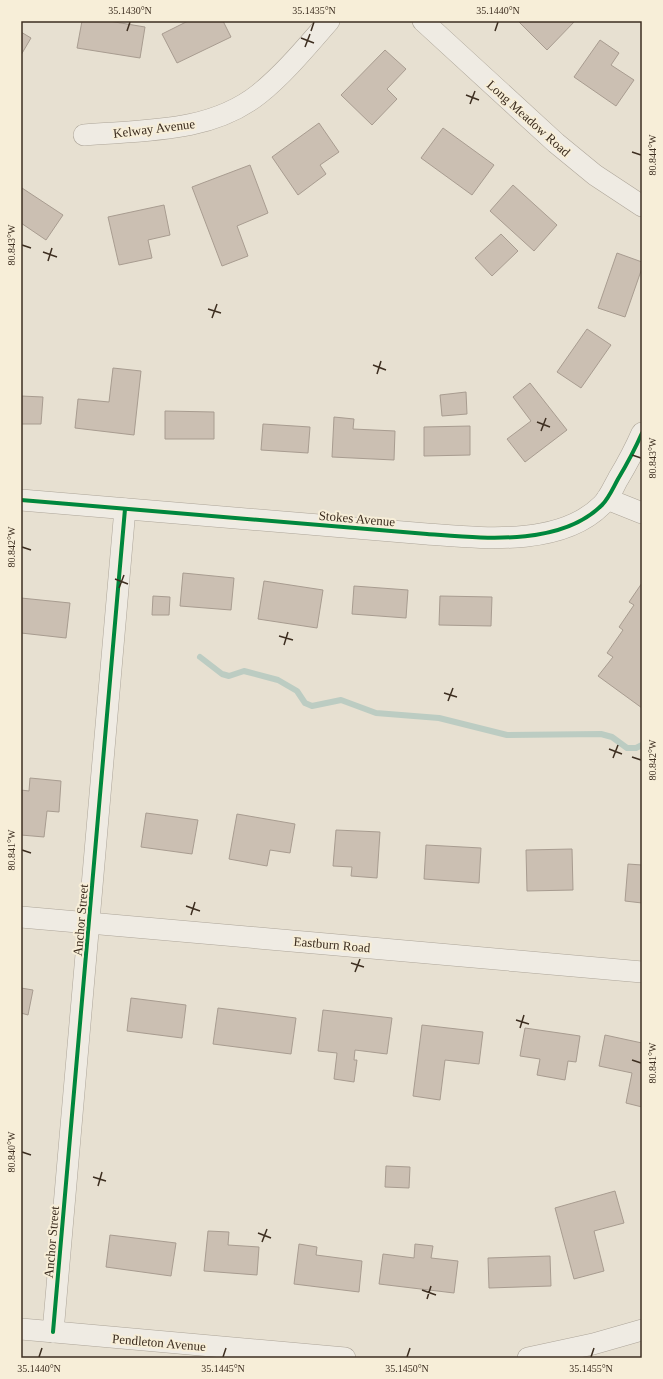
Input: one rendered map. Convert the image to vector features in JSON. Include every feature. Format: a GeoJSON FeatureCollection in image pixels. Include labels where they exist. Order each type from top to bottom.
{"type":"FeatureCollection","features":[{"type":"Feature","properties":{"kind":"street","name":"Kelway Avenue"},"geometry":{"type":"LineString","coordinates":[[84,135],[182,127],[213,119],[231,111],[258,94],[282,74],[329,21]]}},
{"type":"Feature","properties":{"kind":"street","name":"Long Meadow Road"},"geometry":{"type":"LineString","coordinates":[[424,21],[556,143],[595,175],[642,206]]}},
{"type":"Feature","properties":{"kind":"street","name":"Stokes Avenue"},"geometry":{"type":"LineString","coordinates":[[21,500],[427,534],[493,539],[513,538],[552,532],[566,528],[589,517],[607,499],[635,449],[642,433]]}},
{"type":"Feature","properties":{"kind":"street"},"geometry":{"type":"LineString","coordinates":[[607,499],[642,512]]}},
{"type":"Feature","properties":{"kind":"street","name":"Anchor Street"},"geometry":{"type":"LineString","coordinates":[[53,1332],[125,509]]}},
{"type":"Feature","properties":{"kind":"street","name":"Eastburn Road"},"geometry":{"type":"LineString","coordinates":[[21,917],[642,972]]}},
{"type":"Feature","properties":{"kind":"street","name":"Pendleton Avenue"},"geometry":{"type":"LineString","coordinates":[[21,1329],[345,1358]]}},
{"type":"Feature","properties":{"kind":"street"},"geometry":{"type":"LineString","coordinates":[[528,1358],[593,1344],[642,1330]]}},
{"type":"Feature","properties":{"kind":"building"},"geometry":{"type":"Polygon","coordinates":[[[82,21],[109,21],[145,27],[140,58],[77,48],[82,21]]]}},
{"type":"Feature","properties":{"kind":"building"},"geometry":{"type":"Polygon","coordinates":[[[188,21],[223,21],[231,37],[177,63],[162,34],[188,21]]]}},
{"type":"Feature","properties":{"kind":"building"},"geometry":{"type":"Polygon","coordinates":[[[518,21],[575,21],[547,50],[518,21]]]}},
{"type":"Feature","properties":{"kind":"building"},"geometry":{"type":"Polygon","coordinates":[[[21,32],[31,38],[21,55],[21,32]]]}},
{"type":"Feature","properties":{"kind":"building"},"geometry":{"type":"Polygon","coordinates":[[[600,40],[619,53],[611,65],[634,80],[616,106],[574,77],[600,40]]]}},
{"type":"Feature","properties":{"kind":"building"},"geometry":{"type":"Polygon","coordinates":[[[385,50],[406,69],[387,89],[397,99],[372,125],[341,95],[385,50]]]}},
{"type":"Feature","properties":{"kind":"building"},"geometry":{"type":"Polygon","coordinates":[[[319,123],[339,152],[320,165],[326,174],[298,195],[272,157],[319,123]]]}},
{"type":"Feature","properties":{"kind":"building"},"geometry":{"type":"Polygon","coordinates":[[[443,128],[494,165],[472,195],[421,158],[443,128]]]}},
{"type":"Feature","properties":{"kind":"building"},"geometry":{"type":"Polygon","coordinates":[[[250,165],[268,213],[237,226],[248,256],[222,266],[192,187],[250,165]]]}},
{"type":"Feature","properties":{"kind":"building"},"geometry":{"type":"Polygon","coordinates":[[[513,185],[557,225],[534,251],[490,211],[513,185]]]}},
{"type":"Feature","properties":{"kind":"building"},"geometry":{"type":"Polygon","coordinates":[[[22,188],[63,215],[46,240],[21,223],[22,188]]]}},
{"type":"Feature","properties":{"kind":"building"},"geometry":{"type":"Polygon","coordinates":[[[164,205],[170,235],[148,240],[152,258],[119,265],[108,217],[164,205]]]}},
{"type":"Feature","properties":{"kind":"building"},"geometry":{"type":"Polygon","coordinates":[[[501,234],[518,251],[492,276],[475,258],[501,234]]]}},
{"type":"Feature","properties":{"kind":"building"},"geometry":{"type":"Polygon","coordinates":[[[617,253],[642,262],[642,268],[625,317],[598,308],[617,253]]]}},
{"type":"Feature","properties":{"kind":"building"},"geometry":{"type":"Polygon","coordinates":[[[587,329],[611,345],[581,388],[557,372],[587,329]]]}},
{"type":"Feature","properties":{"kind":"building"},"geometry":{"type":"Polygon","coordinates":[[[113,368],[141,371],[134,435],[75,428],[78,399],[109,402],[113,368]]]}},
{"type":"Feature","properties":{"kind":"building"},"geometry":{"type":"Polygon","coordinates":[[[530,383],[567,430],[525,462],[507,439],[531,421],[513,397],[530,383]]]}},
{"type":"Feature","properties":{"kind":"building"},"geometry":{"type":"Polygon","coordinates":[[[466,392],[467,414],[442,416],[440,395],[466,392]]]}},
{"type":"Feature","properties":{"kind":"building"},"geometry":{"type":"Polygon","coordinates":[[[21,396],[43,397],[41,424],[21,424],[21,396]]]}},
{"type":"Feature","properties":{"kind":"building"},"geometry":{"type":"Polygon","coordinates":[[[165,411],[214,412],[214,439],[165,439],[165,411]]]}},
{"type":"Feature","properties":{"kind":"building"},"geometry":{"type":"Polygon","coordinates":[[[334,417],[354,419],[353,429],[395,431],[394,460],[332,457],[334,417]]]}},
{"type":"Feature","properties":{"kind":"building"},"geometry":{"type":"Polygon","coordinates":[[[263,424],[310,427],[308,453],[261,450],[263,424]]]}},
{"type":"Feature","properties":{"kind":"building"},"geometry":{"type":"Polygon","coordinates":[[[470,426],[470,455],[424,456],[424,427],[470,426]]]}},
{"type":"Feature","properties":{"kind":"building"},"geometry":{"type":"Polygon","coordinates":[[[183,573],[234,578],[231,610],[180,606],[183,573]]]}},
{"type":"Feature","properties":{"kind":"building"},"geometry":{"type":"Polygon","coordinates":[[[264,581],[323,590],[317,628],[258,619],[264,581]]]}},
{"type":"Feature","properties":{"kind":"building"},"geometry":{"type":"Polygon","coordinates":[[[642,583],[642,708],[598,676],[613,657],[607,653],[623,630],[619,627],[634,605],[629,602],[642,583]]]}},
{"type":"Feature","properties":{"kind":"building"},"geometry":{"type":"Polygon","coordinates":[[[354,586],[408,590],[406,618],[352,614],[354,586]]]}},
{"type":"Feature","properties":{"kind":"building"},"geometry":{"type":"Polygon","coordinates":[[[153,596],[170,597],[169,615],[152,615],[153,596]]]}},
{"type":"Feature","properties":{"kind":"building"},"geometry":{"type":"Polygon","coordinates":[[[440,596],[492,597],[491,626],[439,625],[440,596]]]}},
{"type":"Feature","properties":{"kind":"building"},"geometry":{"type":"Polygon","coordinates":[[[21,598],[70,603],[66,638],[21,633],[21,598]]]}},
{"type":"Feature","properties":{"kind":"building"},"geometry":{"type":"Polygon","coordinates":[[[30,778],[61,781],[59,812],[47,811],[44,837],[21,835],[21,790],[29,791],[30,778]]]}},
{"type":"Feature","properties":{"kind":"building"},"geometry":{"type":"Polygon","coordinates":[[[146,813],[198,820],[192,854],[141,847],[146,813]]]}},
{"type":"Feature","properties":{"kind":"building"},"geometry":{"type":"Polygon","coordinates":[[[237,814],[295,824],[290,853],[270,850],[267,866],[229,859],[237,814]]]}},
{"type":"Feature","properties":{"kind":"building"},"geometry":{"type":"Polygon","coordinates":[[[336,830],[380,832],[377,878],[351,876],[352,867],[333,866],[336,830]]]}},
{"type":"Feature","properties":{"kind":"building"},"geometry":{"type":"Polygon","coordinates":[[[426,845],[481,848],[479,883],[424,879],[426,845]]]}},
{"type":"Feature","properties":{"kind":"building"},"geometry":{"type":"Polygon","coordinates":[[[572,849],[573,890],[527,891],[526,850],[572,849]]]}},
{"type":"Feature","properties":{"kind":"building"},"geometry":{"type":"Polygon","coordinates":[[[628,864],[642,865],[642,903],[625,901],[628,864]]]}},
{"type":"Feature","properties":{"kind":"building"},"geometry":{"type":"Polygon","coordinates":[[[21,988],[33,990],[28,1015],[21,1013],[21,988]]]}},
{"type":"Feature","properties":{"kind":"building"},"geometry":{"type":"Polygon","coordinates":[[[131,998],[186,1005],[182,1038],[127,1031],[131,998]]]}},
{"type":"Feature","properties":{"kind":"building"},"geometry":{"type":"Polygon","coordinates":[[[218,1008],[296,1018],[291,1054],[213,1044],[218,1008]]]}},
{"type":"Feature","properties":{"kind":"building"},"geometry":{"type":"Polygon","coordinates":[[[323,1010],[392,1018],[387,1054],[355,1050],[354,1060],[357,1060],[354,1082],[334,1079],[337,1053],[318,1051],[323,1010]]]}},
{"type":"Feature","properties":{"kind":"building"},"geometry":{"type":"Polygon","coordinates":[[[422,1025],[483,1032],[479,1064],[445,1060],[440,1100],[413,1096],[422,1025]]]}},
{"type":"Feature","properties":{"kind":"building"},"geometry":{"type":"Polygon","coordinates":[[[525,1028],[580,1036],[576,1062],[568,1061],[565,1080],[537,1075],[540,1059],[520,1056],[525,1028]]]}},
{"type":"Feature","properties":{"kind":"building"},"geometry":{"type":"Polygon","coordinates":[[[605,1035],[642,1043],[642,1107],[626,1103],[632,1073],[599,1066],[605,1035]]]}},
{"type":"Feature","properties":{"kind":"building"},"geometry":{"type":"Polygon","coordinates":[[[386,1166],[410,1167],[409,1188],[385,1187],[386,1166]]]}},
{"type":"Feature","properties":{"kind":"building"},"geometry":{"type":"Polygon","coordinates":[[[615,1191],[624,1223],[594,1231],[604,1271],[574,1279],[555,1208],[615,1191]]]}},
{"type":"Feature","properties":{"kind":"building"},"geometry":{"type":"Polygon","coordinates":[[[208,1231],[229,1232],[228,1245],[259,1247],[257,1275],[204,1271],[208,1231]]]}},
{"type":"Feature","properties":{"kind":"building"},"geometry":{"type":"Polygon","coordinates":[[[110,1235],[176,1243],[171,1276],[106,1267],[110,1235]]]}},
{"type":"Feature","properties":{"kind":"building"},"geometry":{"type":"Polygon","coordinates":[[[299,1244],[317,1247],[316,1255],[362,1261],[359,1292],[294,1284],[299,1244]]]}},
{"type":"Feature","properties":{"kind":"building"},"geometry":{"type":"Polygon","coordinates":[[[415,1244],[433,1246],[431,1258],[458,1261],[454,1293],[379,1284],[383,1254],[414,1258],[415,1244]]]}},
{"type":"Feature","properties":{"kind":"building"},"geometry":{"type":"Polygon","coordinates":[[[550,1256],[551,1286],[489,1288],[488,1258],[550,1256]]]}},
{"type":"Feature","properties":{"kind":"waterway"},"geometry":{"type":"LineString","coordinates":[[200,657],[222,674],[229,676],[244,671],[278,680],[297,691],[305,703],[312,706],[341,700],[376,713],[439,718],[507,735],[601,734],[612,737],[627,748],[636,748],[642,745]]}},
{"type":"Feature","properties":{"kind":"cycle path"},"geometry":{"type":"LineString","coordinates":[[21,500],[449,536],[495,538],[519,537],[543,534],[565,528],[585,518],[602,505],[611,493],[642,433]]}},
{"type":"Feature","properties":{"kind":"cycle path"},"geometry":{"type":"LineString","coordinates":[[53,1332],[125,509]]}}]}
